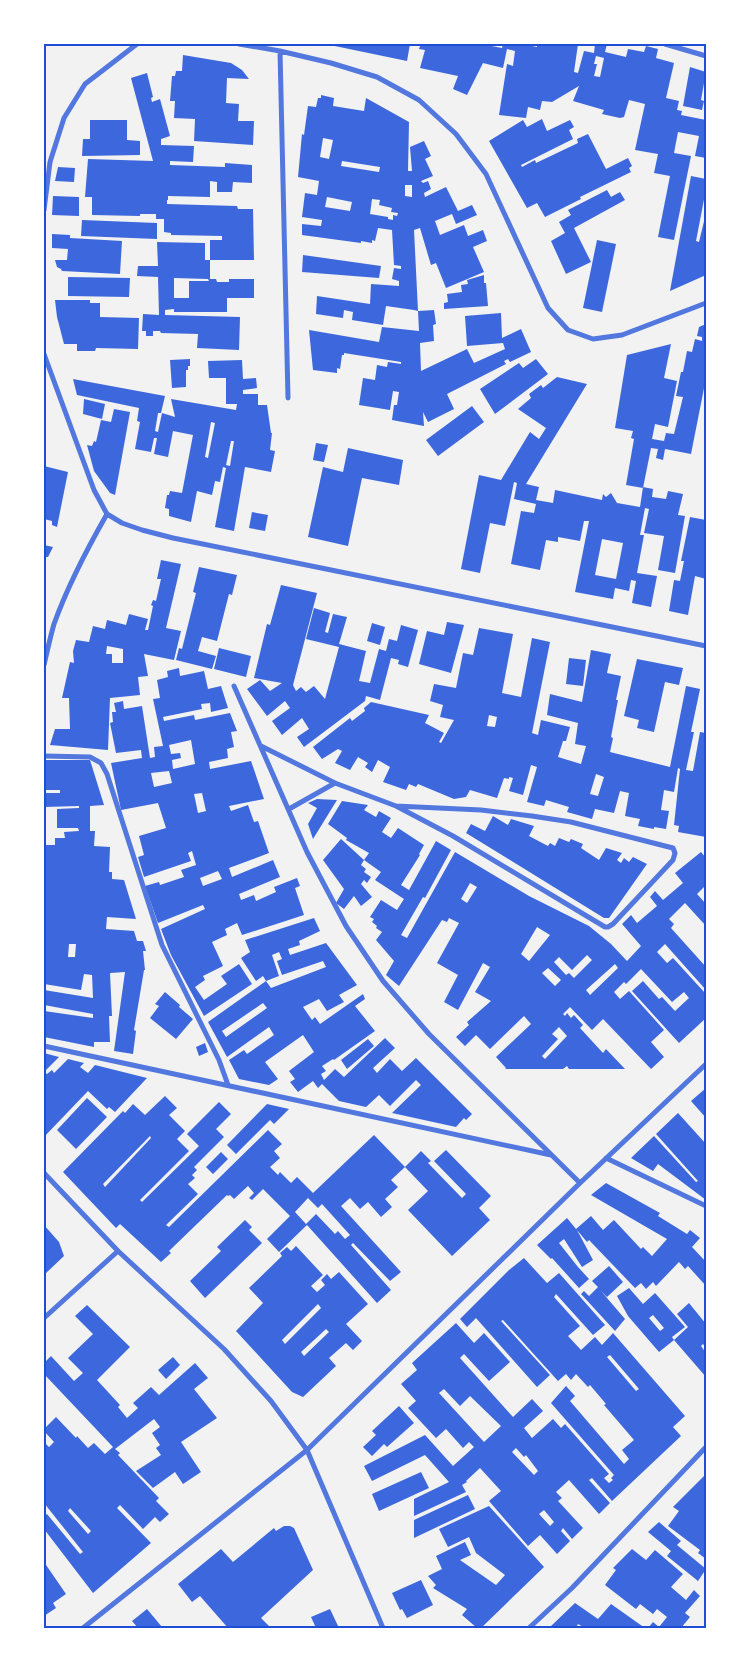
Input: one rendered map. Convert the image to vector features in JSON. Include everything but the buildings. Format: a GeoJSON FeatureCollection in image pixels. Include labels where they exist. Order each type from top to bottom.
{"type":"FeatureCollection","features":[{"type":"Feature","properties":{"kind":"street"},"geometry":{"type":"LineString","coordinates":[[44,210],[50,162],[64,118],[85,84],[136,44]]}},
{"type":"Feature","properties":{"kind":"street"},"geometry":{"type":"LineString","coordinates":[[239,44],[261,46],[332,63],[378,77],[419,100],[456,134],[486,174],[548,308],[568,330],[593,338],[622,335],[706,303]]}},
{"type":"Feature","properties":{"kind":"street"},"geometry":{"type":"LineString","coordinates":[[665,44],[706,56]]}},
{"type":"Feature","properties":{"kind":"street"},"geometry":{"type":"LineString","coordinates":[[280,51],[288,398]]}},
{"type":"Feature","properties":{"kind":"street"},"geometry":{"type":"LineString","coordinates":[[44,354],[94,490],[107,514],[122,523],[173,538],[706,646]]}},
{"type":"Feature","properties":{"kind":"street"},"geometry":{"type":"LineString","coordinates":[[44,665],[54,626],[67,590],[107,514]]}},
{"type":"Feature","properties":{"kind":"street"},"geometry":{"type":"LineString","coordinates":[[234,686],[308,852],[346,926],[383,981],[429,1034],[580,1183]]}},
{"type":"Feature","properties":{"kind":"street"},"geometry":{"type":"LineString","coordinates":[[261,746],[335,783],[396,806],[469,845],[605,927],[613,924],[673,860],[676,853],[673,848],[570,822],[481,810],[396,806]]}},
{"type":"Feature","properties":{"kind":"street"},"geometry":{"type":"LineString","coordinates":[[44,756],[90,757],[101,763],[107,774],[162,945],[219,1060],[228,1085]]}},
{"type":"Feature","properties":{"kind":"street"},"geometry":{"type":"LineString","coordinates":[[289,809],[335,783]]}},
{"type":"Feature","properties":{"kind":"street"},"geometry":{"type":"LineString","coordinates":[[44,1046],[551,1155]]}},
{"type":"Feature","properties":{"kind":"street"},"geometry":{"type":"LineString","coordinates":[[83,1628],[307,1450],[580,1183],[706,1064]]}},
{"type":"Feature","properties":{"kind":"street"},"geometry":{"type":"LineString","coordinates":[[606,1158],[706,1206]]}},
{"type":"Feature","properties":{"kind":"street"},"geometry":{"type":"LineString","coordinates":[[44,1173],[118,1251],[224,1349],[271,1401],[307,1450],[383,1628]]}},
{"type":"Feature","properties":{"kind":"street"},"geometry":{"type":"LineString","coordinates":[[44,1318],[118,1251]]}},
{"type":"Feature","properties":{"kind":"street"},"geometry":{"type":"LineString","coordinates":[[529,1628],[572,1588],[706,1447]]}}]}
